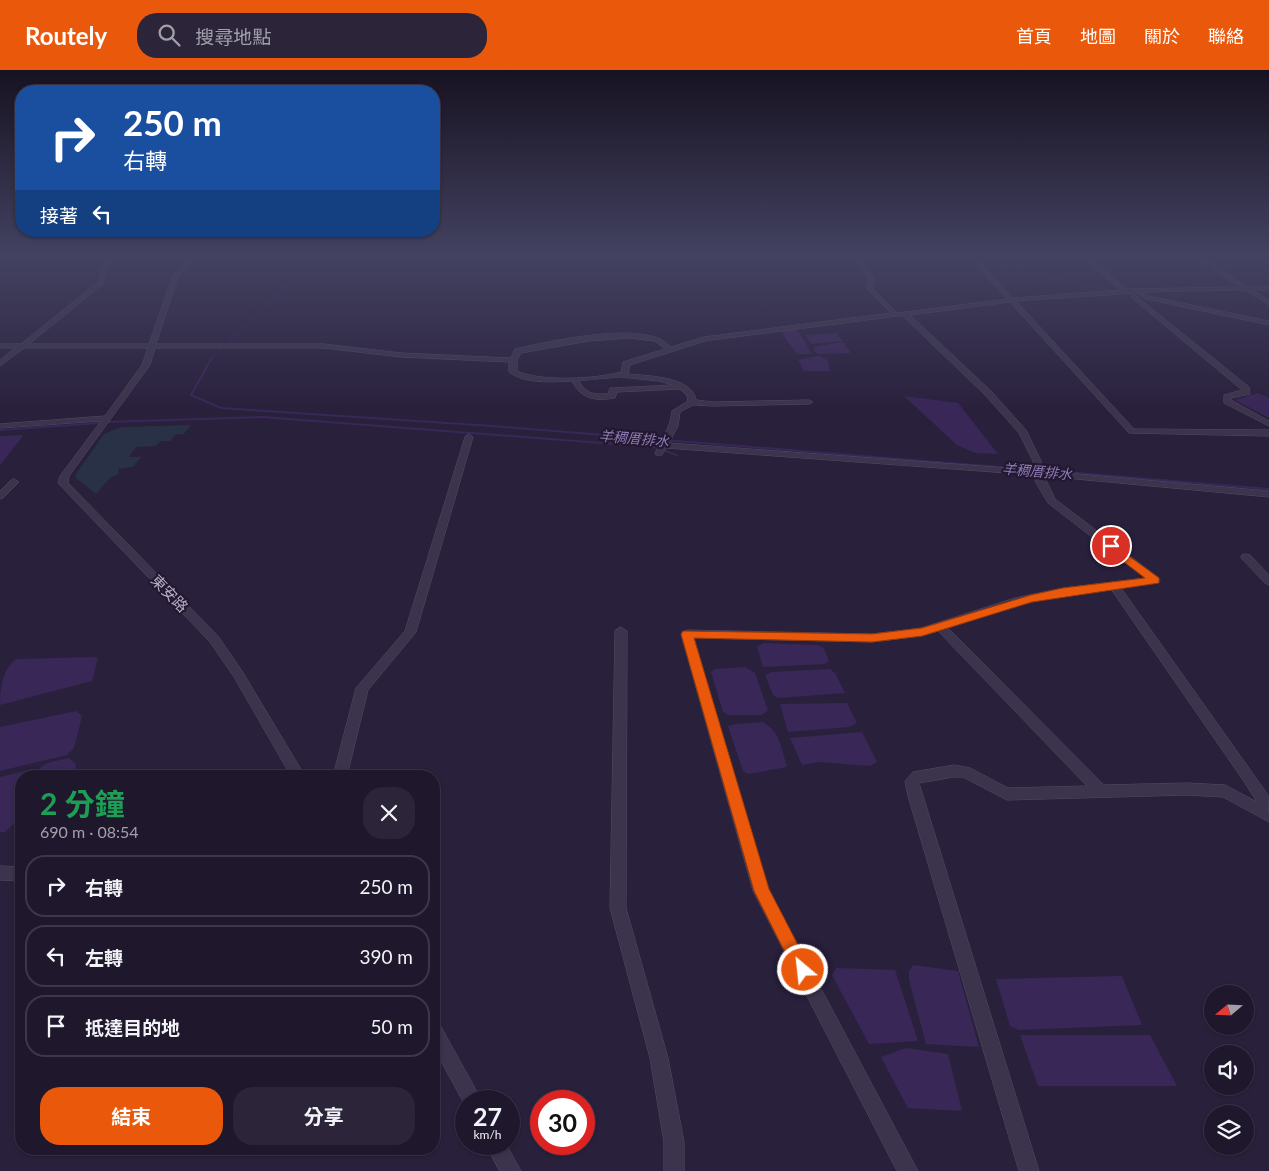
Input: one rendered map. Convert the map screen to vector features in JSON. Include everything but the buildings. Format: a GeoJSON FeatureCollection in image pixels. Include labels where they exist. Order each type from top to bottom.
{"type":"FeatureCollection","features":[{"type":"Feature","properties":{"kind":"street"},"geometry":{"type":"LineString","coordinates":[[0,364],[72,306]]}},
{"type":"Feature","properties":{"kind":"street"},"geometry":{"type":"LineString","coordinates":[[0,433],[103,422],[146,364],[166,306]]}},
{"type":"Feature","properties":{"kind":"street"},"geometry":{"type":"LineString","coordinates":[[891,306],[988,392],[1023,432],[1039,469],[1040,480],[1051,501],[1155,580],[1113,585],[1014,602],[922,632],[872,638],[687,634],[761,891],[908,1171]]}},
{"type":"Feature","properties":{"kind":"street"},"geometry":{"type":"LineString","coordinates":[[622,375],[626,364],[704,338],[965,306]]}},
{"type":"Feature","properties":{"kind":"street"},"geometry":{"type":"LineString","coordinates":[[1018,306],[1132,431],[1269,433]]}},
{"type":"Feature","properties":{"kind":"street"},"geometry":{"type":"LineString","coordinates":[[1150,306],[1246,389],[1247,392],[1227,397],[1228,401],[1269,424]]}},
{"type":"Feature","properties":{"kind":"street"},"geometry":{"type":"LineString","coordinates":[[1190,306],[1269,323]]}},
{"type":"Feature","properties":{"kind":"street"},"geometry":{"type":"LineString","coordinates":[[669,349],[657,340],[635,336],[598,339],[518,351],[513,360],[512,372],[516,375],[575,380],[622,375],[665,378],[691,395],[692,402]]}},
{"type":"Feature","properties":{"kind":"street"},"geometry":{"type":"LineString","coordinates":[[0,346],[324,346],[401,354],[513,360]]}},
{"type":"Feature","properties":{"kind":"street"},"geometry":{"type":"LineString","coordinates":[[575,380],[581,392],[588,396],[612,396],[613,390],[629,387],[681,387]]}},
{"type":"Feature","properties":{"kind":"street"},"geometry":{"type":"LineString","coordinates":[[809,402],[713,404],[692,402],[676,411],[674,426],[661,449],[1039,469],[1269,494]]}},
{"type":"Feature","properties":{"kind":"street"},"geometry":{"type":"LineString","coordinates":[[0,426],[103,422]]}},
{"type":"Feature","properties":{"kind":"street","name":"東安路"},"geometry":{"type":"LineString","coordinates":[[103,422],[65,476],[63,483],[214,639],[238,674],[294,770]]}},
{"type":"Feature","properties":{"kind":"street"},"geometry":{"type":"LineString","coordinates":[[342,770],[362,688],[410,632],[469,437]]}},
{"type":"Feature","properties":{"kind":"street"},"geometry":{"type":"LineString","coordinates":[[0,496],[14,482]]}},
{"type":"Feature","properties":{"kind":"street"},"geometry":{"type":"LineString","coordinates":[[1246,557],[1269,582]]}},
{"type":"Feature","properties":{"kind":"street"},"geometry":{"type":"LineString","coordinates":[[1113,585],[1248,776],[1263,800],[1268,815]]}},
{"type":"Feature","properties":{"kind":"street"},"geometry":{"type":"LineString","coordinates":[[940,626],[1102,792]]}},
{"type":"Feature","properties":{"kind":"street"},"geometry":{"type":"LineString","coordinates":[[621,631],[618,908],[659,1058],[674,1142],[674,1171]]}},
{"type":"Feature","properties":{"kind":"street"},"geometry":{"type":"LineString","coordinates":[[1029,1171],[914,796],[912,782],[918,776],[954,771],[965,772],[1007,794],[1187,789],[1225,791],[1268,815]]}},
{"type":"Feature","properties":{"kind":"street"},"geometry":{"type":"LineString","coordinates":[[0,873],[15,874]]}},
{"type":"Feature","properties":{"kind":"street"},"geometry":{"type":"LineString","coordinates":[[440,1042],[467,1090]]}},
{"type":"Feature","properties":{"kind":"street"},"geometry":{"type":"LineString","coordinates":[[502,1155],[511,1171]]}},
{"type":"Feature","properties":{"kind":"shaded area"},"geometry":{"type":"Polygon","coordinates":[[[797,329],[812,354],[797,354],[783,335],[783,331],[797,329]]]}},
{"type":"Feature","properties":{"kind":"shaded area"},"geometry":{"type":"Polygon","coordinates":[[[836,333],[843,341],[812,344],[805,335],[836,333]]]}},
{"type":"Feature","properties":{"kind":"shaded area"},"geometry":{"type":"Polygon","coordinates":[[[843,342],[851,353],[819,354],[815,352],[813,347],[843,342]]]}},
{"type":"Feature","properties":{"kind":"shaded area"},"geometry":{"type":"Polygon","coordinates":[[[818,356],[827,359],[830,371],[804,371],[798,360],[818,356]]]}},
{"type":"Feature","properties":{"kind":"shaded area"},"geometry":{"type":"Polygon","coordinates":[[[1258,393],[1269,398],[1269,418],[1235,400],[1258,393]]]}},
{"type":"Feature","properties":{"kind":"shaded area"},"geometry":{"type":"Polygon","coordinates":[[[904,396],[958,403],[998,454],[975,453],[957,445],[904,396]]]}},
{"type":"Feature","properties":{"kind":"shaded area"},"geometry":{"type":"Polygon","coordinates":[[[191,425],[184,434],[176,434],[170,441],[161,441],[155,446],[136,447],[129,457],[141,457],[133,467],[118,469],[119,474],[111,477],[96,494],[76,478],[76,474],[104,434],[122,427],[191,425]]]}},
{"type":"Feature","properties":{"kind":"shaded area"},"geometry":{"type":"Polygon","coordinates":[[[0,436],[23,436],[0,465],[0,436]]]}},
{"type":"Feature","properties":{"kind":"shaded area"},"geometry":{"type":"Polygon","coordinates":[[[763,643],[818,645],[824,648],[829,661],[825,664],[763,667],[757,647],[763,643]]]}},
{"type":"Feature","properties":{"kind":"shaded area"},"geometry":{"type":"Polygon","coordinates":[[[98,657],[92,681],[0,705],[5,674],[16,659],[98,657]]]}},
{"type":"Feature","properties":{"kind":"shaded area"},"geometry":{"type":"Polygon","coordinates":[[[745,667],[755,673],[768,710],[762,715],[728,715],[723,712],[711,672],[715,669],[745,667]]]}},
{"type":"Feature","properties":{"kind":"shaded area"},"geometry":{"type":"Polygon","coordinates":[[[830,669],[835,673],[845,693],[778,698],[773,695],[765,675],[772,672],[830,669]]]}},
{"type":"Feature","properties":{"kind":"shaded area"},"geometry":{"type":"Polygon","coordinates":[[[847,703],[857,723],[849,727],[788,732],[780,704],[847,703]]]}},
{"type":"Feature","properties":{"kind":"shaded area"},"geometry":{"type":"Polygon","coordinates":[[[76,711],[82,716],[74,748],[67,755],[0,771],[0,727],[76,711]]]}},
{"type":"Feature","properties":{"kind":"shaded area"},"geometry":{"type":"Polygon","coordinates":[[[762,722],[777,735],[787,767],[748,774],[743,771],[728,726],[762,722]]]}},
{"type":"Feature","properties":{"kind":"shaded area"},"geometry":{"type":"Polygon","coordinates":[[[862,732],[877,762],[870,766],[819,762],[802,765],[790,738],[862,732]]]}},
{"type":"Feature","properties":{"kind":"shaded area"},"geometry":{"type":"Polygon","coordinates":[[[69,758],[76,764],[75,770],[39,770],[44,765],[69,758]]]}},
{"type":"Feature","properties":{"kind":"shaded area"},"geometry":{"type":"Polygon","coordinates":[[[15,773],[15,823],[5,832],[0,832],[0,777],[15,773]]]}},
{"type":"Feature","properties":{"kind":"shaded area"},"geometry":{"type":"Polygon","coordinates":[[[913,965],[958,971],[979,1047],[926,1044],[909,980],[909,971],[913,965]]]}},
{"type":"Feature","properties":{"kind":"shaded area"},"geometry":{"type":"Polygon","coordinates":[[[836,968],[895,970],[918,1041],[869,1044],[832,975],[836,968]]]}},
{"type":"Feature","properties":{"kind":"shaded area"},"geometry":{"type":"Polygon","coordinates":[[[1122,976],[1142,1025],[1019,1030],[1010,1026],[996,979],[1122,976]]]}},
{"type":"Feature","properties":{"kind":"shaded area"},"geometry":{"type":"Polygon","coordinates":[[[1020,1035],[1150,1035],[1177,1086],[1038,1086],[1020,1035]]]}},
{"type":"Feature","properties":{"kind":"shaded area"},"geometry":{"type":"Polygon","coordinates":[[[906,1048],[948,1054],[962,1111],[908,1108],[881,1057],[906,1048]]]}},
{"type":"Feature","properties":{"kind":"waterway","name":"羊稠厝排水"},"geometry":{"type":"LineString","coordinates":[[211,359],[266,306]]}},
{"type":"Feature","properties":{"kind":"waterway","name":"羊稠厝排水"},"geometry":{"type":"LineString","coordinates":[[211,359],[191,395],[221,408],[492,426],[1036,470]]}},
{"type":"Feature","properties":{"kind":"waterway"},"geometry":{"type":"LineString","coordinates":[[106,422],[262,417],[654,447],[677,455]]}},
{"type":"Feature","properties":{"kind":"waterway"},"geometry":{"type":"LineString","coordinates":[[0,430],[101,423]]}},
{"type":"Feature","properties":{"kind":"waterway","name":"羊稠厝排水"},"geometry":{"type":"LineString","coordinates":[[1041,470],[1269,489]]}},
{"type":"Feature","properties":{"kind":"route"},"geometry":{"type":"LineString","coordinates":[[803,970],[761,891],[687,634],[872,638],[922,632],[1031,598],[1155,580],[1111,546]]}}]}
